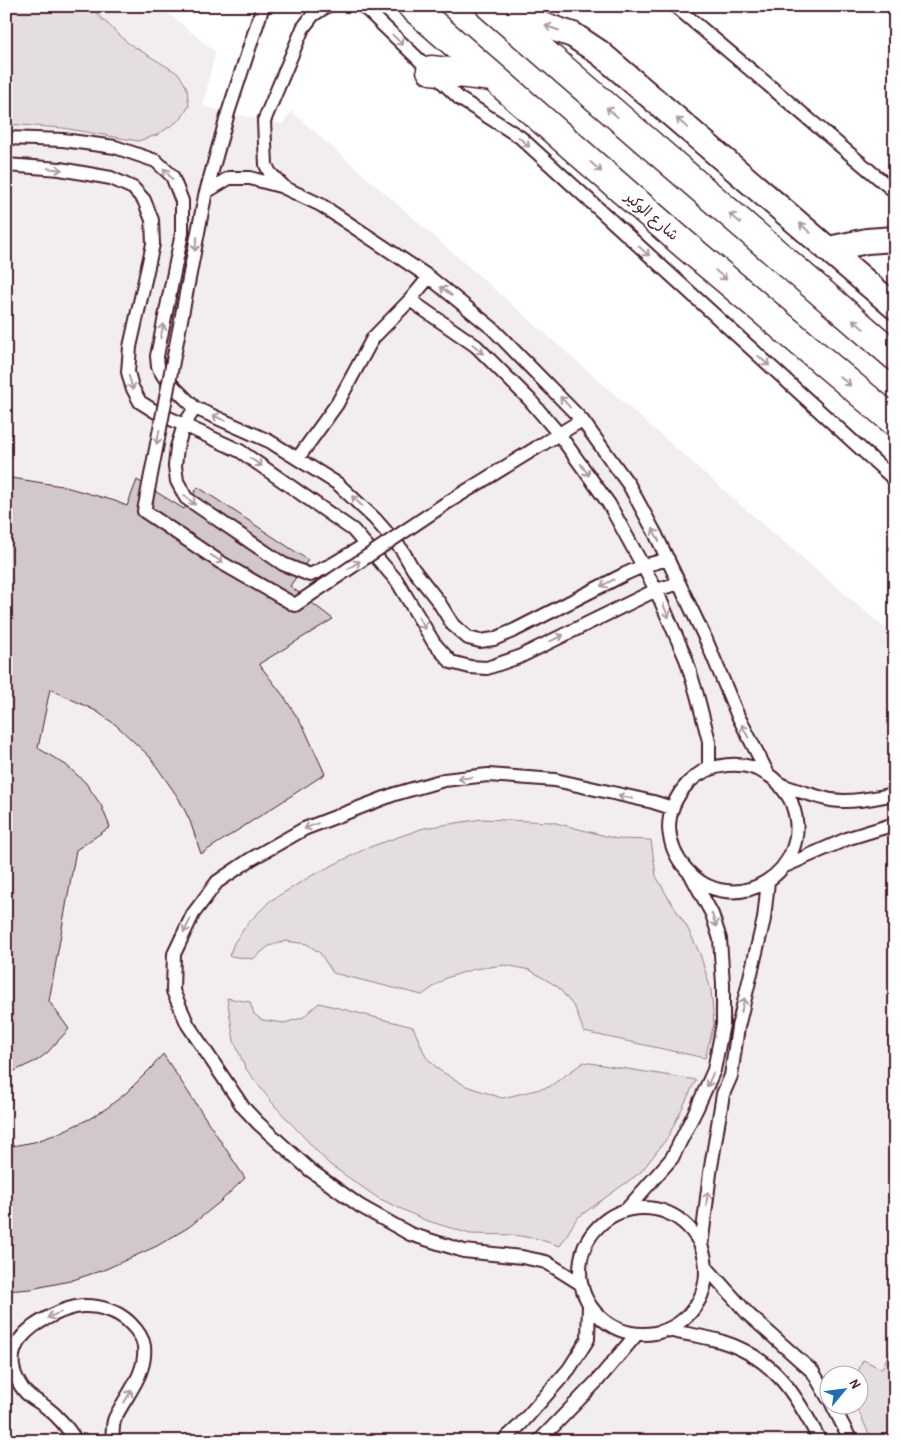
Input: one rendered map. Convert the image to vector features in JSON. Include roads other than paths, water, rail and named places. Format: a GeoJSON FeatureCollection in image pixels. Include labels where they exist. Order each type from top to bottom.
{"type":"FeatureCollection","features":[{"type":"Feature","properties":{"kind":"main road","name":"شارع الوكير"},"geometry":{"type":"LineString","coordinates":[[412,6],[684,244],[895,422]]}},
{"type":"Feature","properties":{"kind":"main road"},"geometry":{"type":"LineString","coordinates":[[491,7],[895,356]]}},
{"type":"Feature","properties":{"kind":"main road"},"geometry":{"type":"LineString","coordinates":[[431,70],[493,77]]}},
{"type":"Feature","properties":{"kind":"street"},"geometry":{"type":"LineString","coordinates":[[491,7],[573,35],[600,53],[895,306]]}},
{"type":"Feature","properties":{"kind":"street"},"geometry":{"type":"LineString","coordinates":[[829,248],[867,241],[895,239]]}},
{"type":"Feature","properties":{"kind":"lane"},"geometry":{"type":"LineString","coordinates":[[263,6],[228,113],[206,194],[144,511],[220,562],[295,605],[445,504],[582,420]]}},
{"type":"Feature","properties":{"kind":"lane"},"geometry":{"type":"LineString","coordinates":[[285,188],[270,173],[266,165],[264,121],[303,28],[313,15],[327,6]]}},
{"type":"Feature","properties":{"kind":"lane"},"geometry":{"type":"LineString","coordinates":[[363,6],[460,98],[520,137],[895,480]]}},
{"type":"Feature","properties":{"kind":"lane"},"geometry":{"type":"LineString","coordinates":[[675,6],[895,192]]}},
{"type":"Feature","properties":{"kind":"lane"},"geometry":{"type":"LineString","coordinates":[[6,138],[63,140],[115,147],[156,161],[172,176],[182,201],[182,233],[156,356],[158,367],[164,377],[195,408],[270,441],[338,484],[375,519],[402,550],[413,569],[453,625],[468,638],[480,642],[494,639],[643,566],[668,559]]}},
{"type":"Feature","properties":{"kind":"lane"},"geometry":{"type":"LineString","coordinates":[[6,165],[60,169],[111,178],[133,188],[144,200],[152,220],[153,244],[130,346],[128,372],[132,387],[140,402],[156,412],[240,451],[353,530],[397,581],[434,642],[451,662],[470,667],[488,668],[519,657],[656,590],[679,582]]}},
{"type":"Feature","properties":{"kind":"lane"},"geometry":{"type":"LineString","coordinates":[[206,194],[229,178],[250,178],[285,188],[321,205],[429,277],[492,328],[582,420],[628,485],[679,582],[737,714],[768,774],[780,785],[792,803],[797,825],[794,847],[785,866]]}},
{"type":"Feature","properties":{"kind":"lane"},"geometry":{"type":"LineString","coordinates":[[298,458],[336,404],[373,338],[410,300],[429,277]]}},
{"type":"Feature","properties":{"kind":"lane"},"geometry":{"type":"LineString","coordinates":[[410,300],[476,346],[529,399],[558,433],[609,504],[656,590],[686,659],[709,741],[710,768],[696,776],[681,790],[672,808],[669,827],[672,846],[680,862],[692,876],[712,914],[720,939],[723,1024],[714,1070],[672,1158],[627,1209]]}},
{"type":"Feature","properties":{"kind":"lane"},"geometry":{"type":"LineString","coordinates":[[195,408],[184,425],[177,447],[175,466],[177,480],[186,498],[283,564],[310,574],[333,564],[365,545]]}},
{"type":"Feature","properties":{"kind":"lane"},"geometry":{"type":"LineString","coordinates":[[696,776],[719,765],[744,765],[768,774]]}},
{"type":"Feature","properties":{"kind":"lane"},"geometry":{"type":"LineString","coordinates":[[581,1284],[546,1262],[522,1257],[464,1251],[410,1234],[360,1206],[310,1170],[243,1107],[188,1025],[174,991],[174,954],[193,914],[217,882],[251,859],[304,829],[395,794],[444,780],[488,775],[555,780],[672,808]]}},
{"type":"Feature","properties":{"kind":"lane"},"geometry":{"type":"LineString","coordinates":[[780,785],[831,800],[865,800],[895,794]]}},
{"type":"Feature","properties":{"kind":"lane"},"geometry":{"type":"LineString","coordinates":[[692,876],[710,887],[729,892],[750,890],[768,881],[785,866],[849,838],[895,824]]}},
{"type":"Feature","properties":{"kind":"lane"},"geometry":{"type":"LineString","coordinates":[[702,1247],[689,1228],[671,1214],[650,1208],[627,1209],[609,1217],[595,1230],[584,1246],[580,1265],[581,1284],[589,1304],[601,1319],[617,1329],[636,1335],[652,1334],[667,1330],[684,1320],[697,1305],[704,1287],[706,1267],[702,1247],[710,1173],[723,1094],[731,1076],[738,1027],[764,919],[768,881]]}},
{"type":"Feature","properties":{"kind":"lane"},"geometry":{"type":"LineString","coordinates":[[723,1024],[738,1027]]}},
{"type":"Feature","properties":{"kind":"lane"},"geometry":{"type":"LineString","coordinates":[[706,1267],[748,1314],[813,1372],[818,1381]]}},
{"type":"Feature","properties":{"kind":"lane"},"geometry":{"type":"LineString","coordinates":[[503,1441],[520,1425],[569,1369],[588,1338],[589,1304]]}},
{"type":"Feature","properties":{"kind":"lane"},"geometry":{"type":"LineString","coordinates":[[76,1441],[65,1425],[46,1408],[29,1397],[17,1380],[12,1366],[15,1347],[23,1334],[38,1322],[60,1312],[81,1306],[103,1308],[122,1315],[135,1328],[144,1343],[144,1361],[135,1384],[114,1420],[112,1441]]}},
{"type":"Feature","properties":{"kind":"lane"},"geometry":{"type":"LineString","coordinates":[[667,1330],[721,1342],[754,1356],[778,1374],[797,1398],[820,1441]]}},
{"type":"Feature","properties":{"kind":"lane"},"geometry":{"type":"LineString","coordinates":[[539,1441],[597,1381],[636,1335]]}},
{"type":"Feature","properties":{"kind":"lane"},"geometry":{"type":"LineString","coordinates":[[837,1414],[851,1441]]}}]}
